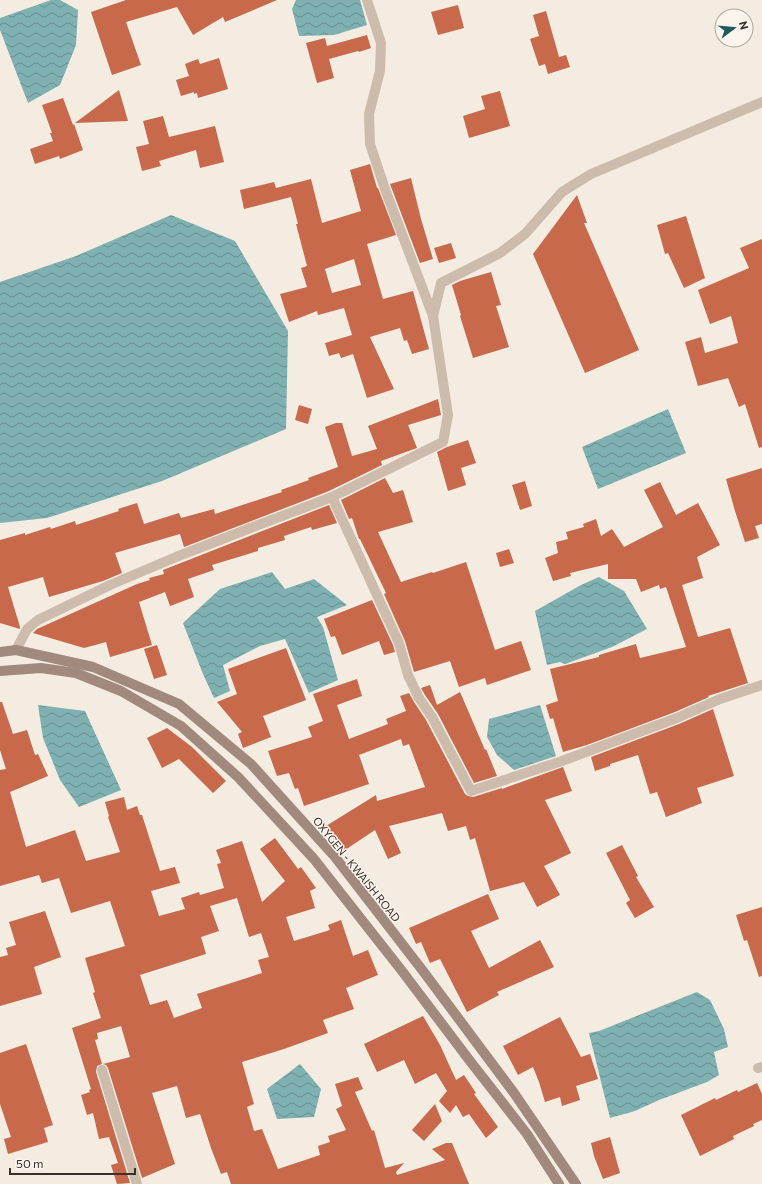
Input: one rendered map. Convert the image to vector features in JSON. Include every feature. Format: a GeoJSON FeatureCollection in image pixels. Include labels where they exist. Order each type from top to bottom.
{"type":"FeatureCollection","features":[{"type":"Feature","properties":{"kind":"main road","name":"OXYGEN - KWAISH ROAD"},"geometry":{"type":"LineString","coordinates":[[0,652],[16,650],[93,666],[179,704],[251,764],[335,857],[424,971],[514,1093],[576,1184]]}},
{"type":"Feature","properties":{"kind":"main road"},"geometry":{"type":"LineString","coordinates":[[0,671],[40,668],[76,673],[120,691],[181,726],[238,777],[314,859],[393,958],[527,1134],[559,1184]]}},
{"type":"Feature","properties":{"kind":"street"},"geometry":{"type":"LineString","coordinates":[[16,650],[27,629],[38,620],[110,585],[332,497],[443,442],[448,415],[433,316],[385,190],[370,144],[369,114],[380,71],[381,43],[367,0]]}},
{"type":"Feature","properties":{"kind":"street"},"geometry":{"type":"LineString","coordinates":[[433,316],[441,283],[500,253],[525,234],[562,192],[591,174],[762,102]]}},
{"type":"Feature","properties":{"kind":"street"},"geometry":{"type":"LineString","coordinates":[[332,497],[398,643],[408,676],[432,717],[471,791],[562,761],[677,718],[720,699],[762,685]]}},
{"type":"Feature","properties":{"kind":"street"},"geometry":{"type":"LineString","coordinates":[[102,1070],[137,1184]]}},
{"type":"Feature","properties":{"kind":"water"},"geometry":{"type":"Polygon","coordinates":[[[51,0],[60,0],[78,10],[76,45],[60,85],[28,103],[0,30],[0,18],[51,0]]]}},
{"type":"Feature","properties":{"kind":"water"},"geometry":{"type":"Polygon","coordinates":[[[296,0],[360,0],[367,25],[334,35],[299,36],[292,9],[296,0]]]}},
{"type":"Feature","properties":{"kind":"water"},"geometry":{"type":"Polygon","coordinates":[[[171,215],[235,241],[288,331],[286,429],[162,481],[47,518],[0,523],[0,282],[76,256],[171,215]]]}},
{"type":"Feature","properties":{"kind":"water"},"geometry":{"type":"Polygon","coordinates":[[[668,409],[686,453],[598,489],[582,447],[668,409]]]}},
{"type":"Feature","properties":{"kind":"water"},"geometry":{"type":"Polygon","coordinates":[[[272,572],[285,589],[314,579],[347,605],[317,617],[323,627],[338,680],[309,693],[285,639],[260,646],[223,665],[230,691],[214,698],[183,623],[220,589],[272,572]]]}},
{"type":"Feature","properties":{"kind":"water"},"geometry":{"type":"Polygon","coordinates":[[[599,577],[624,591],[647,629],[612,647],[565,664],[560,662],[547,665],[535,611],[581,585],[599,577]]]}},
{"type":"Feature","properties":{"kind":"water"},"geometry":{"type":"Polygon","coordinates":[[[38,705],[85,711],[121,790],[79,807],[60,780],[43,738],[38,705]]]}},
{"type":"Feature","properties":{"kind":"water"},"geometry":{"type":"Polygon","coordinates":[[[540,705],[556,756],[514,770],[497,755],[487,737],[489,719],[540,705]]]}},
{"type":"Feature","properties":{"kind":"water"},"geometry":{"type":"Polygon","coordinates":[[[697,992],[710,1000],[724,1029],[728,1047],[714,1052],[719,1075],[707,1082],[659,1100],[635,1111],[610,1118],[589,1033],[599,1031],[697,992]]]}},
{"type":"Feature","properties":{"kind":"water"},"geometry":{"type":"Polygon","coordinates":[[[300,1064],[321,1089],[314,1117],[277,1119],[267,1089],[300,1064]]]}},
{"type":"Feature","properties":{"kind":"building"},"geometry":{"type":"Polygon","coordinates":[[[126,0],[277,0],[225,22],[223,17],[193,35],[177,7],[126,22],[141,65],[112,75],[91,12],[126,0]]]}},
{"type":"Feature","properties":{"kind":"building"},"geometry":{"type":"Polygon","coordinates":[[[458,5],[464,28],[438,35],[431,12],[458,5]]]}},
{"type":"Feature","properties":{"kind":"building"},"geometry":{"type":"Polygon","coordinates":[[[546,11],[559,57],[566,55],[570,67],[548,74],[545,64],[539,66],[530,39],[539,36],[533,15],[546,11]]]}},
{"type":"Feature","properties":{"kind":"building"},"geometry":{"type":"Polygon","coordinates":[[[367,35],[371,48],[329,59],[334,78],[317,83],[306,43],[325,38],[327,46],[367,35]]]}},
{"type":"Feature","properties":{"kind":"building"},"geometry":{"type":"Polygon","coordinates":[[[219,58],[228,89],[198,98],[197,93],[194,94],[194,92],[181,96],[176,80],[189,76],[185,64],[198,59],[200,64],[219,58]]]}},
{"type":"Feature","properties":{"kind":"building"},"geometry":{"type":"Polygon","coordinates":[[[119,90],[128,121],[75,123],[119,90]]]}},
{"type":"Feature","properties":{"kind":"building"},"geometry":{"type":"Polygon","coordinates":[[[500,91],[510,126],[469,138],[463,116],[485,109],[481,96],[500,91]]]}},
{"type":"Feature","properties":{"kind":"building"},"geometry":{"type":"Polygon","coordinates":[[[63,98],[83,150],[60,159],[59,156],[35,164],[30,149],[53,141],[50,133],[52,133],[42,105],[63,98]]]}},
{"type":"Feature","properties":{"kind":"building"},"geometry":{"type":"Polygon","coordinates":[[[163,116],[169,137],[215,126],[224,162],[200,168],[196,150],[159,161],[161,166],[142,171],[136,147],[149,144],[143,121],[163,116]]]}},
{"type":"Feature","properties":{"kind":"building"},"geometry":{"type":"Polygon","coordinates":[[[370,164],[377,188],[396,235],[367,244],[383,299],[413,291],[429,349],[412,354],[407,340],[404,341],[400,328],[370,337],[394,389],[367,398],[353,354],[341,358],[339,353],[329,356],[325,343],[352,335],[344,308],[318,315],[317,311],[289,322],[280,294],[307,287],[301,268],[307,266],[296,224],[298,224],[291,197],[244,209],[240,190],[274,182],[276,188],[311,179],[322,223],[361,211],[350,170],[370,164]],[[354,259],[325,269],[332,293],[361,285],[354,259]]]}},
{"type":"Feature","properties":{"kind":"building"},"geometry":{"type":"Polygon","coordinates":[[[411,178],[433,259],[420,263],[390,184],[411,178]]]}},
{"type":"Feature","properties":{"kind":"building"},"geometry":{"type":"Polygon","coordinates":[[[577,195],[587,223],[584,223],[639,350],[585,373],[533,254],[577,195]]]}},
{"type":"Feature","properties":{"kind":"building"},"geometry":{"type":"Polygon","coordinates":[[[686,216],[705,278],[684,288],[668,253],[665,254],[657,225],[686,216]]]}},
{"type":"Feature","properties":{"kind":"building"},"geometry":{"type":"Polygon","coordinates":[[[762,239],[762,447],[759,448],[745,404],[739,407],[728,378],[698,386],[685,342],[701,337],[705,353],[738,343],[731,316],[710,324],[698,290],[749,268],[740,248],[762,239]]]}},
{"type":"Feature","properties":{"kind":"building"},"geometry":{"type":"Polygon","coordinates":[[[451,243],[456,258],[439,263],[434,248],[451,243]]]}},
{"type":"Feature","properties":{"kind":"building"},"geometry":{"type":"Polygon","coordinates":[[[491,272],[501,305],[496,306],[509,347],[473,358],[452,285],[460,281],[491,272]]]}},
{"type":"Feature","properties":{"kind":"building"},"geometry":{"type":"Polygon","coordinates":[[[438,399],[441,415],[408,425],[417,448],[381,461],[382,465],[329,491],[184,547],[180,534],[115,553],[122,573],[103,581],[49,597],[43,577],[8,587],[20,629],[0,623],[0,540],[25,533],[25,535],[50,527],[51,529],[75,521],[76,525],[119,511],[118,509],[137,503],[144,524],[179,513],[181,518],[214,509],[215,514],[282,492],[281,490],[309,480],[308,478],[338,467],[325,427],[336,423],[342,423],[352,456],[377,449],[368,426],[438,399]]]}},
{"type":"Feature","properties":{"kind":"building"},"geometry":{"type":"Polygon","coordinates":[[[299,405],[312,409],[308,424],[295,420],[299,405]]]}},
{"type":"Feature","properties":{"kind":"building"},"geometry":{"type":"Polygon","coordinates":[[[468,440],[476,463],[461,468],[466,485],[448,491],[437,452],[468,440]]]}},
{"type":"Feature","properties":{"kind":"building"},"geometry":{"type":"Polygon","coordinates":[[[762,468],[762,524],[755,526],[759,538],[745,542],[726,479],[762,468]]]}},
{"type":"Feature","properties":{"kind":"building"},"geometry":{"type":"Polygon","coordinates":[[[385,478],[393,493],[403,490],[413,522],[378,532],[401,582],[466,562],[495,650],[521,641],[531,670],[487,685],[485,678],[459,687],[450,661],[414,672],[405,641],[384,594],[386,593],[359,539],[352,518],[349,519],[341,500],[385,478]]]}},
{"type":"Feature","properties":{"kind":"building"},"geometry":{"type":"Polygon","coordinates":[[[525,481],[532,506],[520,510],[512,485],[525,481]]]}},
{"type":"Feature","properties":{"kind":"building"},"geometry":{"type":"Polygon","coordinates":[[[660,482],[676,515],[698,503],[720,545],[697,557],[703,578],[682,585],[698,637],[730,628],[748,683],[708,696],[709,697],[675,712],[587,745],[563,752],[553,718],[550,719],[546,705],[558,701],[550,669],[599,657],[599,655],[636,644],[640,658],[686,647],[666,587],[660,589],[659,585],[641,592],[636,579],[608,579],[608,564],[570,573],[571,576],[553,581],[545,558],[558,553],[556,542],[568,539],[566,532],[584,527],[583,524],[596,519],[601,536],[612,529],[624,547],[663,527],[644,490],[660,482]]]}},
{"type":"Feature","properties":{"kind":"building"},"geometry":{"type":"Polygon","coordinates":[[[329,505],[337,523],[312,530],[311,527],[284,536],[285,540],[258,548],[258,551],[212,565],[214,570],[188,579],[194,597],[170,606],[165,592],[139,602],[152,645],[110,657],[106,642],[84,648],[33,633],[37,629],[137,584],[150,580],[149,578],[164,574],[163,570],[329,505]]]}},
{"type":"Feature","properties":{"kind":"building"},"geometry":{"type":"Polygon","coordinates":[[[509,549],[514,563],[500,567],[496,553],[509,549]]]}},
{"type":"Feature","properties":{"kind":"building"},"geometry":{"type":"Polygon","coordinates":[[[372,600],[395,652],[384,655],[379,641],[342,655],[335,636],[331,637],[324,619],[372,600]]]}},
{"type":"Feature","properties":{"kind":"building"},"geometry":{"type":"Polygon","coordinates":[[[157,645],[167,675],[154,679],[144,649],[157,645]]]}},
{"type":"Feature","properties":{"kind":"building"},"geometry":{"type":"Polygon","coordinates":[[[286,648],[306,700],[263,716],[271,737],[243,748],[238,734],[242,732],[217,702],[237,694],[228,669],[286,648]]]}},
{"type":"Feature","properties":{"kind":"building"},"geometry":{"type":"Polygon","coordinates":[[[357,679],[362,696],[337,705],[349,739],[388,724],[386,719],[406,711],[400,696],[409,693],[426,720],[465,794],[468,796],[473,797],[502,789],[563,767],[572,791],[545,800],[571,853],[544,866],[560,895],[537,907],[524,882],[490,891],[475,838],[470,840],[466,826],[448,831],[442,813],[389,826],[401,853],[388,859],[375,830],[342,852],[326,826],[376,795],[377,801],[425,787],[409,744],[403,746],[401,739],[359,755],[369,784],[304,806],[298,788],[295,789],[289,773],[277,776],[268,751],[312,737],[308,727],[323,721],[313,694],[357,679]]]}},
{"type":"Feature","properties":{"kind":"building"},"geometry":{"type":"Polygon","coordinates":[[[430,685],[437,705],[460,692],[497,776],[474,783],[438,714],[421,688],[430,685]]]}},
{"type":"Feature","properties":{"kind":"building"},"geometry":{"type":"Polygon","coordinates":[[[0,702],[2,702],[13,734],[27,730],[35,755],[38,754],[48,776],[10,792],[26,847],[75,830],[86,861],[120,852],[108,817],[105,802],[124,797],[127,810],[137,806],[140,815],[142,815],[160,871],[175,867],[180,883],[151,891],[159,916],[185,909],[181,898],[199,892],[200,895],[224,888],[217,864],[221,863],[216,850],[242,841],[262,902],[285,881],[260,849],[275,838],[298,869],[301,867],[316,888],[310,891],[315,908],[286,917],[294,941],[330,930],[328,925],[341,920],[353,956],[368,950],[378,975],[346,988],[354,1009],[323,1020],[328,1033],[242,1062],[254,1104],[247,1107],[254,1131],[262,1129],[278,1169],[320,1155],[318,1146],[330,1142],[328,1136],[346,1130],[336,1109],[342,1106],[335,1084],[358,1077],[363,1089],[355,1092],[372,1131],[374,1130],[385,1168],[404,1163],[396,1172],[397,1175],[445,1160],[432,1149],[446,1143],[452,1143],[469,1184],[231,1184],[227,1172],[221,1174],[200,1114],[186,1118],[177,1086],[152,1093],[175,1164],[142,1178],[108,1068],[103,1064],[130,1057],[121,1026],[97,1033],[98,1039],[95,1040],[102,1064],[97,1066],[96,1072],[130,1183],[117,1184],[111,1165],[118,1163],[109,1137],[99,1139],[93,1113],[87,1115],[81,1095],[90,1092],[89,1090],[91,1089],[72,1028],[101,1018],[93,993],[95,992],[85,958],[125,946],[110,901],[71,913],[59,878],[42,883],[39,875],[0,886],[0,770],[6,769],[0,750],[0,702]],[[237,898],[210,906],[219,931],[201,937],[206,954],[140,975],[150,1005],[167,1000],[174,1018],[202,1008],[197,994],[262,973],[258,960],[269,957],[261,933],[249,937],[237,898]]]}},
{"type":"Feature","properties":{"kind":"building"},"geometry":{"type":"Polygon","coordinates":[[[713,709],[734,776],[697,788],[702,803],[666,817],[657,792],[650,794],[638,755],[610,764],[610,766],[595,771],[591,757],[679,724],[713,709]]]}},
{"type":"Feature","properties":{"kind":"building"},"geometry":{"type":"Polygon","coordinates":[[[167,728],[192,747],[226,781],[213,793],[179,759],[162,768],[147,738],[167,728]]]}},
{"type":"Feature","properties":{"kind":"building"},"geometry":{"type":"Polygon","coordinates":[[[622,845],[638,876],[636,877],[654,907],[635,918],[626,903],[630,900],[606,853],[622,845]]]}},
{"type":"Feature","properties":{"kind":"building"},"geometry":{"type":"Polygon","coordinates":[[[488,894],[499,919],[471,931],[489,968],[540,940],[554,967],[497,992],[499,995],[467,1012],[440,959],[430,963],[421,942],[416,944],[409,928],[488,894]]]}},
{"type":"Feature","properties":{"kind":"building"},"geometry":{"type":"Polygon","coordinates":[[[762,907],[762,976],[759,977],[747,940],[744,941],[736,915],[762,907]]]}},
{"type":"Feature","properties":{"kind":"building"},"geometry":{"type":"Polygon","coordinates":[[[45,911],[61,957],[34,967],[42,994],[0,1006],[0,957],[8,955],[6,948],[16,945],[9,922],[45,911]]]}},
{"type":"Feature","properties":{"kind":"building"},"geometry":{"type":"Polygon","coordinates":[[[423,1016],[440,1045],[456,1080],[464,1075],[476,1093],[474,1094],[498,1127],[486,1138],[469,1114],[463,1117],[456,1105],[450,1113],[439,1101],[447,1091],[436,1073],[415,1084],[404,1060],[377,1072],[364,1044],[423,1016]]]}},
{"type":"Feature","properties":{"kind":"building"},"geometry":{"type":"Polygon","coordinates":[[[560,1017],[581,1057],[590,1054],[598,1079],[576,1086],[580,1100],[562,1106],[560,1097],[545,1102],[533,1067],[518,1075],[503,1046],[560,1017]]]}},
{"type":"Feature","properties":{"kind":"building"},"geometry":{"type":"Polygon","coordinates":[[[26,1044],[53,1125],[44,1128],[48,1142],[8,1154],[4,1139],[11,1137],[0,1104],[0,1053],[26,1044]]]}},
{"type":"Feature","properties":{"kind":"building"},"geometry":{"type":"Polygon","coordinates":[[[757,1083],[762,1094],[762,1120],[753,1124],[754,1126],[733,1136],[734,1139],[700,1156],[681,1115],[715,1098],[716,1100],[757,1083]]]}},
{"type":"Feature","properties":{"kind":"building"},"geometry":{"type":"Polygon","coordinates":[[[435,1104],[442,1121],[424,1141],[412,1130],[435,1104]]]}},
{"type":"Feature","properties":{"kind":"building"},"geometry":{"type":"Polygon","coordinates":[[[610,1137],[620,1173],[603,1179],[594,1156],[591,1143],[610,1137]]]}}]}
